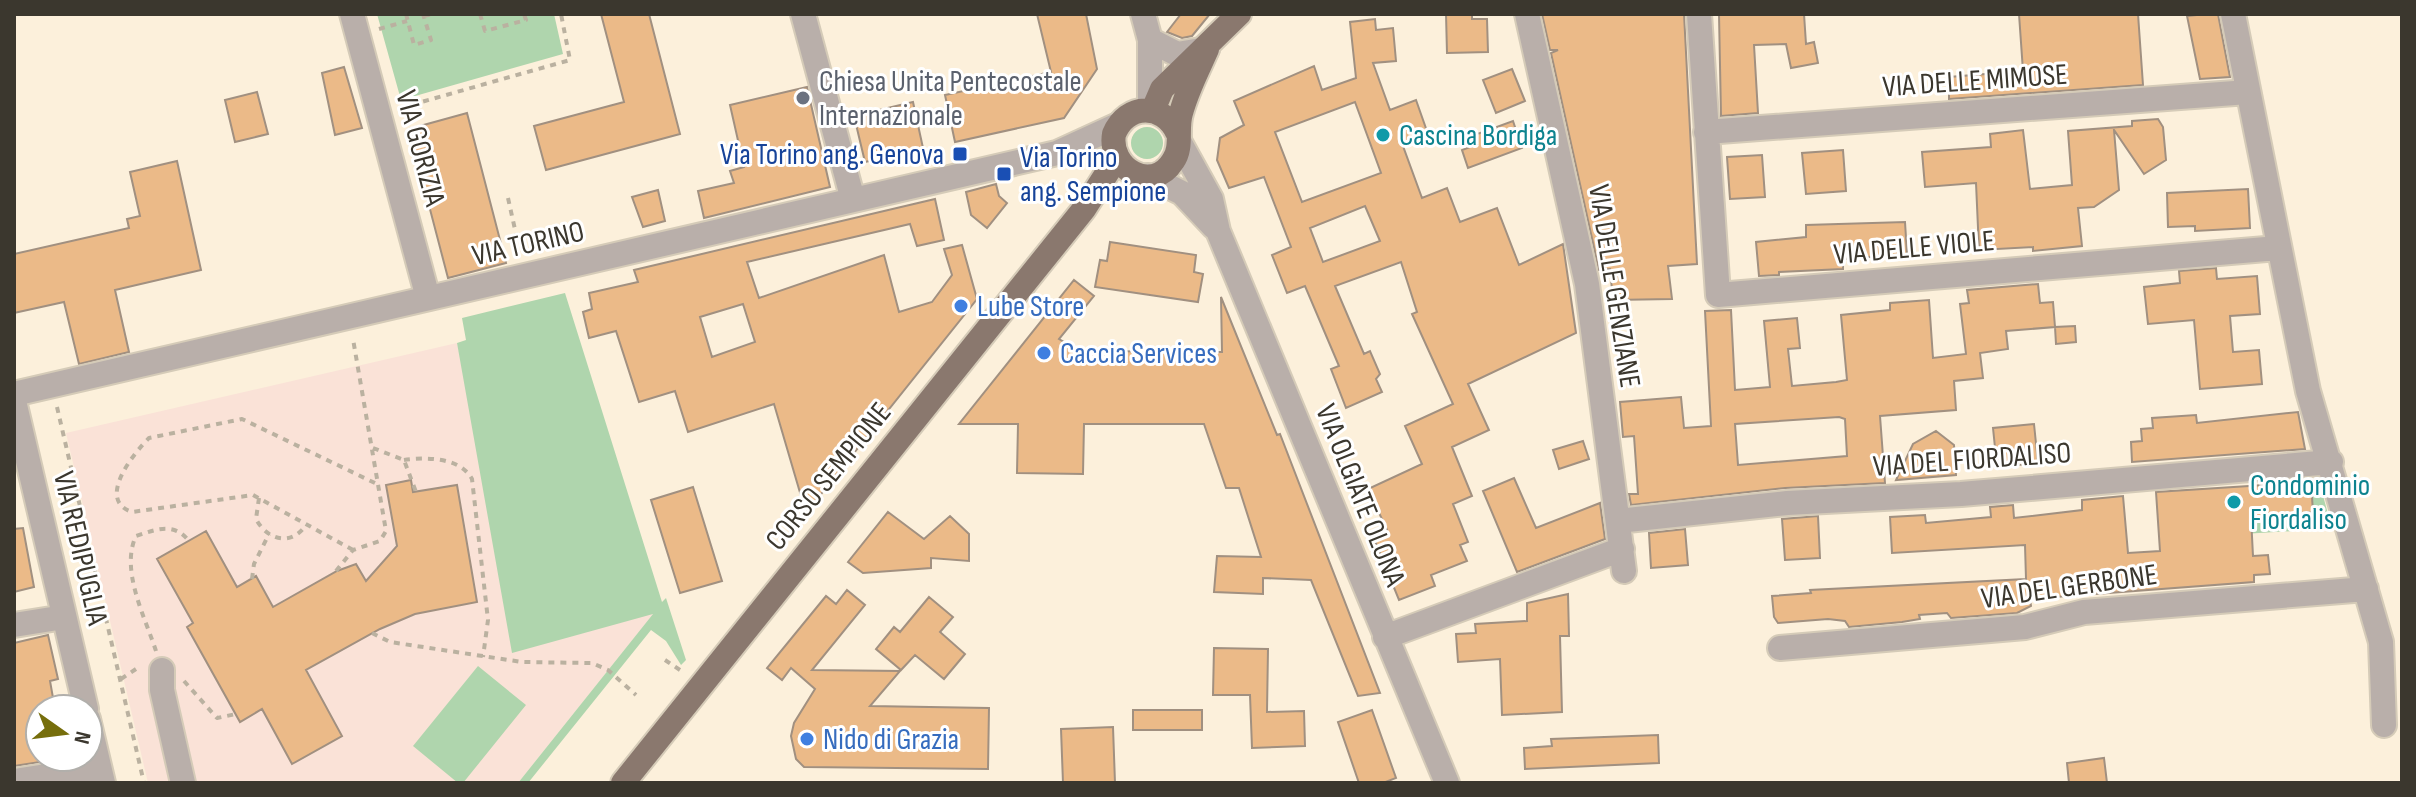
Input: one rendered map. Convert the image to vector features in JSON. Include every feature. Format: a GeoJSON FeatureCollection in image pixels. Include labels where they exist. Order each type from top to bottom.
{"type":"FeatureCollection","features":[{"type":"Feature","properties":{"kind":"main road","name":"CORSO SEMPIONE"},"geometry":{"type":"LineString","coordinates":[[1151,110],[1162,89],[1188,62],[1207,49],[1239,14]]}},
{"type":"Feature","properties":{"kind":"main road","name":"CORSO SEMPIONE"},"geometry":{"type":"LineString","coordinates":[[1084,209],[1169,166],[1178,152],[1184,103],[1207,49]]}},
{"type":"Feature","properties":{"kind":"main road"},"geometry":{"type":"LineString","coordinates":[[1118,125],[1131,113],[1151,110],[1169,118],[1178,137]]}},
{"type":"Feature","properties":{"kind":"main road","name":"CORSO SEMPIONE"},"geometry":{"type":"LineString","coordinates":[[623,783],[1084,209],[1116,156],[1112,143],[1118,125]]}},
{"type":"Feature","properties":{"kind":"main road"},"geometry":{"type":"LineString","coordinates":[[1116,156],[1127,171],[1144,176]]}},
{"type":"Feature","properties":{"kind":"street","name":"VIA GORIZIA"},"geometry":{"type":"LineString","coordinates":[[352,14],[428,298]]}},
{"type":"Feature","properties":{"kind":"street"},"geometry":{"type":"LineString","coordinates":[[803,14],[853,200]]}},
{"type":"Feature","properties":{"kind":"street"},"geometry":{"type":"LineString","coordinates":[[1143,14],[1150,40],[1151,110]]}},
{"type":"Feature","properties":{"kind":"street","name":"VIA DELLE GENZIANE"},"geometry":{"type":"LineString","coordinates":[[1385,637],[1623,560],[1587,284],[1527,14]]}},
{"type":"Feature","properties":{"kind":"street"},"geometry":{"type":"LineString","coordinates":[[1699,14],[1706,132]]}},
{"type":"Feature","properties":{"kind":"street"},"geometry":{"type":"LineString","coordinates":[[2233,14],[2308,391],[2381,642],[2384,725]]}},
{"type":"Feature","properties":{"kind":"street"},"geometry":{"type":"LineString","coordinates":[[1150,40],[1177,54],[1207,49]]}},
{"type":"Feature","properties":{"kind":"street","name":"VIA DELLE MIMOSE"},"geometry":{"type":"LineString","coordinates":[[1706,132],[2248,92]]}},
{"type":"Feature","properties":{"kind":"street","name":"VIA TORINO"},"geometry":{"type":"LineString","coordinates":[[14,394],[1057,153],[1118,125]]}},
{"type":"Feature","properties":{"kind":"street","name":"VIA DELLE VIOLE"},"geometry":{"type":"LineString","coordinates":[[1706,132],[1718,295],[2278,248]]}},
{"type":"Feature","properties":{"kind":"street","name":"VIA OLGIATE OLONA"},"geometry":{"type":"LineString","coordinates":[[1178,137],[1211,199],[1218,231],[1447,783]]}},
{"type":"Feature","properties":{"kind":"street","name":"VIA TORINO"},"geometry":{"type":"LineString","coordinates":[[1057,153],[1116,156]]}},
{"type":"Feature","properties":{"kind":"street","name":"VIA OLGIATE OLONA"},"geometry":{"type":"LineString","coordinates":[[1144,176],[1182,193],[1218,231]]}},
{"type":"Feature","properties":{"kind":"street","name":"VIA REDIPUGLIA"},"geometry":{"type":"LineString","coordinates":[[14,401],[82,693]]}},
{"type":"Feature","properties":{"kind":"street","name":"VIA DEL FIORDALISO"},"geometry":{"type":"LineString","coordinates":[[1618,521],[1787,503],[1961,494],[2331,462]]}},
{"type":"Feature","properties":{"kind":"street","name":"VIA DEL GERBONE"},"geometry":{"type":"LineString","coordinates":[[1780,648],[2025,627],[2084,612],[2366,589]]}},
{"type":"Feature","properties":{"kind":"street"},"geometry":{"type":"LineString","coordinates":[[14,625],[64,617]]}},
{"type":"Feature","properties":{"kind":"street"},"geometry":{"type":"LineString","coordinates":[[159,661],[162,690],[183,783]]}},
{"type":"Feature","properties":{"kind":"street"},"geometry":{"type":"LineString","coordinates":[[14,781],[101,775]]}},
{"type":"Feature","properties":{"kind":"path"},"geometry":{"type":"LineString","coordinates":[[406,14],[414,45],[431,40],[424,15],[432,14]]}},
{"type":"Feature","properties":{"kind":"path"},"geometry":{"type":"LineString","coordinates":[[480,14],[485,31],[526,20],[524,14]]}},
{"type":"Feature","properties":{"kind":"path"},"geometry":{"type":"LineString","coordinates":[[400,108],[570,60],[561,14]]}},
{"type":"Feature","properties":{"kind":"path"},"geometry":{"type":"LineString","coordinates":[[378,29],[407,21]]}},
{"type":"Feature","properties":{"kind":"path"},"geometry":{"type":"LineString","coordinates":[[508,198],[516,234]]}},
{"type":"Feature","properties":{"kind":"path"},"geometry":{"type":"LineString","coordinates":[[336,571],[353,550],[384,537],[379,485],[352,332]]}},
{"type":"Feature","properties":{"kind":"path"},"geometry":{"type":"LineString","coordinates":[[54,395],[144,783]]}},
{"type":"Feature","properties":{"kind":"path"},"geometry":{"type":"LineString","coordinates":[[353,550],[253,495],[132,512],[122,509],[116,491],[119,480],[149,438],[242,419],[379,485]]}},
{"type":"Feature","properties":{"kind":"path"},"geometry":{"type":"LineString","coordinates":[[373,448],[404,460],[437,460],[459,465],[472,479],[488,620],[483,657]]}},
{"type":"Feature","properties":{"kind":"path"},"geometry":{"type":"LineString","coordinates":[[404,460],[416,492]]}},
{"type":"Feature","properties":{"kind":"path"},"geometry":{"type":"LineString","coordinates":[[259,498],[256,519],[269,534],[284,540],[301,532],[307,525]]}},
{"type":"Feature","properties":{"kind":"path"},"geometry":{"type":"LineString","coordinates":[[2312,526],[2321,527]]}},
{"type":"Feature","properties":{"kind":"path"},"geometry":{"type":"LineString","coordinates":[[189,541],[180,530],[173,528],[136,536],[130,558],[136,590],[159,661],[193,689],[217,718],[236,714]]}},
{"type":"Feature","properties":{"kind":"path"},"geometry":{"type":"LineString","coordinates":[[252,579],[254,564],[269,534]]}},
{"type":"Feature","properties":{"kind":"path"},"geometry":{"type":"LineString","coordinates":[[372,633],[390,642],[483,657],[532,663],[592,663],[608,670],[636,695]]}},
{"type":"Feature","properties":{"kind":"path"},"geometry":{"type":"LineString","coordinates":[[665,660],[681,674],[684,670]]}},
{"type":"Feature","properties":{"kind":"shaded area"},"geometry":{"type":"Polygon","coordinates":[[[457,343],[464,373],[662,603],[518,783],[148,783],[66,433],[457,343]]]}},
{"type":"Feature","properties":{"kind":"green space"},"geometry":{"type":"Polygon","coordinates":[[[377,14],[554,14],[563,54],[401,100],[377,14]]]}},
{"type":"Feature","properties":{"kind":"green space"},"geometry":{"type":"Polygon","coordinates":[[[1147,127],[1158,132],[1163,143],[1158,154],[1147,159],[1136,154],[1131,143],[1136,132],[1147,127]]]}},
{"type":"Feature","properties":{"kind":"green space"},"geometry":{"type":"Polygon","coordinates":[[[565,293],[662,602],[666,598],[686,660],[681,665],[666,641],[651,630],[528,783],[518,783],[653,614],[512,653],[457,343],[466,340],[462,318],[565,293]]]}},
{"type":"Feature","properties":{"kind":"green space"},"geometry":{"type":"Polygon","coordinates":[[[2319,481],[2331,525],[2310,526],[2310,530],[2160,539],[2158,523],[2312,513],[2311,482],[2319,481]]]}},
{"type":"Feature","properties":{"kind":"green space"},"geometry":{"type":"Polygon","coordinates":[[[478,666],[526,705],[463,783],[458,783],[413,746],[478,666]]]}},
{"type":"Feature","properties":{"kind":"building"},"geometry":{"type":"Polygon","coordinates":[[[601,14],[649,14],[680,134],[546,170],[534,126],[624,102],[601,14]]]}},
{"type":"Feature","properties":{"kind":"building"},"geometry":{"type":"Polygon","coordinates":[[[1037,14],[1086,14],[1097,69],[1064,118],[955,142],[945,95],[1051,72],[1037,14]]]}},
{"type":"Feature","properties":{"kind":"building"},"geometry":{"type":"Polygon","coordinates":[[[1181,14],[1210,14],[1192,36],[1182,38],[1167,32],[1181,14]]]}},
{"type":"Feature","properties":{"kind":"building"},"geometry":{"type":"Polygon","coordinates":[[[1446,14],[1472,14],[1472,19],[1487,19],[1488,52],[1447,53],[1446,14]]]}},
{"type":"Feature","properties":{"kind":"building"},"geometry":{"type":"Polygon","coordinates":[[[1542,14],[1684,14],[1697,264],[1668,266],[1672,299],[1613,300],[1610,269],[1599,270],[1551,53],[1558,50],[1550,50],[1542,14]]]}},
{"type":"Feature","properties":{"kind":"building"},"geometry":{"type":"Polygon","coordinates":[[[1719,14],[1804,14],[1806,44],[1814,42],[1818,63],[1791,68],[1786,44],[1754,45],[1758,113],[1721,116],[1719,14]]]}},
{"type":"Feature","properties":{"kind":"building"},"geometry":{"type":"Polygon","coordinates":[[[2019,14],[2138,14],[2143,85],[1949,99],[1949,77],[2023,71],[2019,14]]]}},
{"type":"Feature","properties":{"kind":"building"},"geometry":{"type":"Polygon","coordinates":[[[2218,14],[2230,77],[2200,79],[2187,16],[2218,14]]]}},
{"type":"Feature","properties":{"kind":"building"},"geometry":{"type":"Polygon","coordinates":[[[1375,19],[1376,30],[1393,28],[1396,61],[1373,63],[1390,110],[1416,100],[1429,137],[1403,146],[1422,198],[1447,188],[1460,222],[1497,208],[1519,265],[1563,244],[1576,333],[1468,384],[1489,430],[1452,447],[1472,496],[1453,504],[1468,542],[1460,545],[1467,561],[1431,575],[1435,586],[1399,600],[1373,536],[1387,530],[1368,489],[1422,464],[1405,426],[1453,404],[1412,314],[1417,312],[1401,262],[1335,286],[1364,354],[1370,351],[1380,374],[1376,379],[1382,392],[1346,408],[1331,369],[1339,366],[1305,286],[1287,293],[1272,255],[1291,247],[1264,177],[1229,188],[1217,160],[1220,138],[1244,125],[1234,101],[1314,66],[1322,90],[1356,78],[1350,22],[1375,19]],[[1355,102],[1275,132],[1302,202],[1381,173],[1355,102]],[[1365,206],[1310,228],[1323,262],[1380,241],[1365,206]]]}},
{"type":"Feature","properties":{"kind":"building"},"geometry":{"type":"Polygon","coordinates":[[[344,67],[362,128],[335,135],[322,73],[344,67]]]}},
{"type":"Feature","properties":{"kind":"building"},"geometry":{"type":"Polygon","coordinates":[[[1512,69],[1525,101],[1496,113],[1483,80],[1512,69]]]}},
{"type":"Feature","properties":{"kind":"building"},"geometry":{"type":"Polygon","coordinates":[[[807,87],[830,187],[704,218],[698,191],[734,183],[730,171],[744,167],[730,105],[807,87]]]}},
{"type":"Feature","properties":{"kind":"building"},"geometry":{"type":"Polygon","coordinates":[[[257,92],[268,134],[235,142],[225,100],[257,92]]]}},
{"type":"Feature","properties":{"kind":"building"},"geometry":{"type":"Polygon","coordinates":[[[913,102],[923,148],[865,162],[854,116],[913,102]]]}},
{"type":"Feature","properties":{"kind":"building"},"geometry":{"type":"Polygon","coordinates":[[[467,113],[506,263],[448,278],[409,129],[467,113]]]}},
{"type":"Feature","properties":{"kind":"building"},"geometry":{"type":"Polygon","coordinates":[[[2158,119],[2163,127],[2166,160],[2144,174],[2114,130],[2119,190],[2094,207],[2078,208],[2082,246],[2033,251],[2033,247],[1979,250],[1976,183],[1925,187],[1922,152],[1991,147],[1990,134],[2023,130],[2030,189],[2072,185],[2068,131],[2132,126],[2132,121],[2158,119]]]}},
{"type":"Feature","properties":{"kind":"building"},"geometry":{"type":"Polygon","coordinates":[[[1513,121],[1522,148],[1468,168],[1462,150],[1473,146],[1469,137],[1513,121]]]}},
{"type":"Feature","properties":{"kind":"building"},"geometry":{"type":"Polygon","coordinates":[[[1843,150],[1846,191],[1806,194],[1802,153],[1843,150]]]}},
{"type":"Feature","properties":{"kind":"building"},"geometry":{"type":"Polygon","coordinates":[[[1762,155],[1765,197],[1730,199],[1727,157],[1762,155]]]}},
{"type":"Feature","properties":{"kind":"building"},"geometry":{"type":"Polygon","coordinates":[[[177,161],[201,270],[115,290],[129,352],[79,364],[64,302],[14,313],[14,254],[129,228],[127,219],[140,216],[130,172],[177,161]]]}},
{"type":"Feature","properties":{"kind":"building"},"geometry":{"type":"Polygon","coordinates":[[[996,184],[999,196],[1007,203],[987,228],[971,215],[966,192],[996,184]]]}},
{"type":"Feature","properties":{"kind":"building"},"geometry":{"type":"Polygon","coordinates":[[[2248,189],[2250,228],[2195,231],[2195,226],[2168,227],[2167,193],[2248,189]]]}},
{"type":"Feature","properties":{"kind":"building"},"geometry":{"type":"Polygon","coordinates":[[[658,190],[665,221],[643,227],[632,197],[658,190]]]}},
{"type":"Feature","properties":{"kind":"building"},"geometry":{"type":"Polygon","coordinates":[[[935,199],[944,240],[917,246],[910,224],[747,262],[759,298],[884,255],[899,312],[932,302],[952,275],[944,249],[962,245],[977,299],[806,513],[774,404],[688,432],[675,391],[639,402],[616,331],[589,338],[583,312],[592,309],[589,293],[638,282],[634,270],[935,199]],[[743,304],[700,317],[712,357],[755,342],[743,304]]]}},
{"type":"Feature","properties":{"kind":"building"},"geometry":{"type":"Polygon","coordinates":[[[1905,222],[1907,254],[1843,259],[1843,269],[1759,276],[1756,242],[1806,237],[1806,225],[1905,222]]]}},
{"type":"Feature","properties":{"kind":"building"},"geometry":{"type":"Polygon","coordinates":[[[1110,242],[1196,255],[1194,272],[1203,274],[1198,302],[1095,287],[1100,260],[1107,261],[1110,242]]]}},
{"type":"Feature","properties":{"kind":"building"},"geometry":{"type":"Polygon","coordinates":[[[2216,268],[2217,279],[2257,276],[2260,314],[2230,316],[2233,352],[2259,350],[2262,384],[2200,389],[2194,320],[2148,324],[2144,287],[2180,283],[2179,271],[2216,268]]]}},
{"type":"Feature","properties":{"kind":"building"},"geometry":{"type":"Polygon","coordinates":[[[1074,280],[1094,296],[1059,339],[1080,351],[1222,352],[1221,297],[1277,435],[1280,434],[1380,693],[1358,696],[1311,580],[1263,578],[1263,594],[1214,592],[1217,556],[1261,557],[1239,488],[1226,488],[1204,424],[1084,424],[1083,474],[1017,473],[1018,424],[959,424],[1074,280]]]}},
{"type":"Feature","properties":{"kind":"building"},"geometry":{"type":"Polygon","coordinates":[[[2038,284],[2040,303],[2053,302],[2055,327],[2006,331],[2008,349],[1980,353],[1983,378],[1954,381],[1956,410],[1880,416],[1885,483],[1785,488],[1631,505],[1629,494],[1638,494],[1634,436],[1623,437],[1620,402],[1681,397],[1684,428],[1711,426],[1705,311],[1731,310],[1735,390],[1770,387],[1764,321],[1797,318],[1800,348],[1788,349],[1792,386],[1847,380],[1841,315],[1890,310],[1890,303],[1929,300],[1933,358],[1966,354],[1960,304],[1969,303],[1967,290],[2038,284]],[[1845,419],[1735,424],[1738,465],[1847,456],[1845,419]]]}},
{"type":"Feature","properties":{"kind":"building"},"geometry":{"type":"Polygon","coordinates":[[[2075,326],[2076,342],[2056,344],[2055,327],[2075,326]]]}},
{"type":"Feature","properties":{"kind":"building"},"geometry":{"type":"Polygon","coordinates":[[[2298,412],[2305,449],[2132,462],[2131,442],[2142,441],[2141,429],[2153,428],[2152,418],[2196,415],[2197,423],[2298,412]]]}},
{"type":"Feature","properties":{"kind":"building"},"geometry":{"type":"Polygon","coordinates":[[[2034,424],[2038,463],[1997,467],[1993,428],[2034,424]]]}},
{"type":"Feature","properties":{"kind":"building"},"geometry":{"type":"Polygon","coordinates":[[[1936,431],[1954,445],[1956,475],[1896,480],[1913,444],[1936,431]]]}},
{"type":"Feature","properties":{"kind":"building"},"geometry":{"type":"Polygon","coordinates":[[[1583,441],[1589,459],[1559,469],[1553,450],[1583,441]]]}},
{"type":"Feature","properties":{"kind":"building"},"geometry":{"type":"Polygon","coordinates":[[[1514,478],[1536,528],[1600,503],[1605,539],[1517,572],[1483,491],[1514,478]]]}},
{"type":"Feature","properties":{"kind":"building"},"geometry":{"type":"Polygon","coordinates":[[[411,480],[413,492],[457,485],[477,602],[415,614],[380,629],[306,670],[342,736],[292,764],[262,709],[240,722],[187,627],[193,623],[157,559],[206,531],[237,587],[256,576],[273,607],[337,571],[356,564],[366,581],[397,546],[386,485],[411,480]]]}},
{"type":"Feature","properties":{"kind":"building"},"geometry":{"type":"Polygon","coordinates":[[[2311,482],[2313,512],[2251,517],[2253,556],[2268,555],[2270,574],[2254,575],[2254,582],[2030,599],[2031,606],[2017,613],[1951,618],[1947,613],[1919,615],[1920,619],[1849,627],[1845,621],[1828,619],[1778,623],[1774,617],[1772,596],[1811,593],[1810,590],[2026,579],[2025,545],[1892,553],[1890,517],[1925,515],[1926,523],[1991,517],[1990,507],[2013,505],[2014,518],[2082,510],[2082,500],[2123,496],[2128,553],[2160,551],[2156,492],[2311,482]]]}},
{"type":"Feature","properties":{"kind":"building"},"geometry":{"type":"Polygon","coordinates":[[[693,487],[722,581],[680,593],[651,500],[693,487]]]}},
{"type":"Feature","properties":{"kind":"building"},"geometry":{"type":"Polygon","coordinates":[[[888,512],[924,539],[950,516],[969,534],[969,561],[931,558],[931,568],[863,573],[848,562],[888,512]]]}},
{"type":"Feature","properties":{"kind":"building"},"geometry":{"type":"Polygon","coordinates":[[[1818,516],[1820,558],[1785,560],[1782,519],[1818,516]]]}},
{"type":"Feature","properties":{"kind":"building"},"geometry":{"type":"Polygon","coordinates":[[[23,528],[34,587],[14,592],[14,529],[23,528]]]}},
{"type":"Feature","properties":{"kind":"building"},"geometry":{"type":"Polygon","coordinates":[[[1685,529],[1688,565],[1651,568],[1649,533],[1685,529]]]}},
{"type":"Feature","properties":{"kind":"building"},"geometry":{"type":"Polygon","coordinates":[[[847,590],[865,605],[812,670],[900,671],[870,706],[989,708],[988,769],[804,767],[796,759],[791,736],[794,723],[815,689],[791,668],[782,680],[767,668],[826,596],[836,604],[847,590]]]}},
{"type":"Feature","properties":{"kind":"building"},"geometry":{"type":"Polygon","coordinates":[[[1568,594],[1569,636],[1560,636],[1562,712],[1502,715],[1500,659],[1458,662],[1456,634],[1476,633],[1475,624],[1527,621],[1527,603],[1568,594]]]}},
{"type":"Feature","properties":{"kind":"building"},"geometry":{"type":"Polygon","coordinates":[[[929,597],[953,617],[940,632],[965,654],[944,679],[915,655],[901,670],[876,649],[894,627],[900,632],[929,597]]]}},
{"type":"Feature","properties":{"kind":"building"},"geometry":{"type":"Polygon","coordinates":[[[48,635],[58,679],[50,681],[52,693],[24,693],[24,764],[14,766],[14,643],[48,635]]]}},
{"type":"Feature","properties":{"kind":"building"},"geometry":{"type":"Polygon","coordinates":[[[1214,648],[1268,649],[1267,712],[1304,711],[1305,746],[1252,748],[1250,695],[1213,695],[1214,648]]]}},
{"type":"Feature","properties":{"kind":"building"},"geometry":{"type":"Polygon","coordinates":[[[1133,710],[1202,710],[1202,730],[1133,730],[1133,710]]]}},
{"type":"Feature","properties":{"kind":"building"},"geometry":{"type":"Polygon","coordinates":[[[1372,710],[1396,778],[1383,783],[1359,783],[1338,722],[1372,710]]]}},
{"type":"Feature","properties":{"kind":"building"},"geometry":{"type":"Polygon","coordinates":[[[1113,727],[1115,783],[1063,783],[1061,729],[1113,727]]]}},
{"type":"Feature","properties":{"kind":"building"},"geometry":{"type":"Polygon","coordinates":[[[1658,735],[1659,763],[1525,769],[1524,748],[1552,746],[1551,739],[1658,735]]]}},
{"type":"Feature","properties":{"kind":"building"},"geometry":{"type":"Polygon","coordinates":[[[2104,758],[2107,783],[2069,783],[2067,763],[2104,758]]]}},
{"type":"Feature","properties":{"kind":"place","name":"Chiesa Unita Pentecostale Internazionale"},"geometry":{"type":"Point","coordinates":[803,98]}},
{"type":"Feature","properties":{"kind":"place","name":"Cascina Bordiga"},"geometry":{"type":"Point","coordinates":[1383,135]}},
{"type":"Feature","properties":{"kind":"place","name":"Via Torino ang. Genova"},"geometry":{"type":"Point","coordinates":[960,154]}},
{"type":"Feature","properties":{"kind":"place","name":"Via Torino ang. Sempione"},"geometry":{"type":"Point","coordinates":[1004,174]}},
{"type":"Feature","properties":{"kind":"place","name":"Lube Store"},"geometry":{"type":"Point","coordinates":[961,306]}},
{"type":"Feature","properties":{"kind":"place","name":"Caccia Services"},"geometry":{"type":"Point","coordinates":[1044,353]}},
{"type":"Feature","properties":{"kind":"place","name":"Condominio Fiordaliso"},"geometry":{"type":"Point","coordinates":[2234,502]}},
{"type":"Feature","properties":{"kind":"place","name":"Nido di Grazia"},"geometry":{"type":"Point","coordinates":[807,739]}}]}
